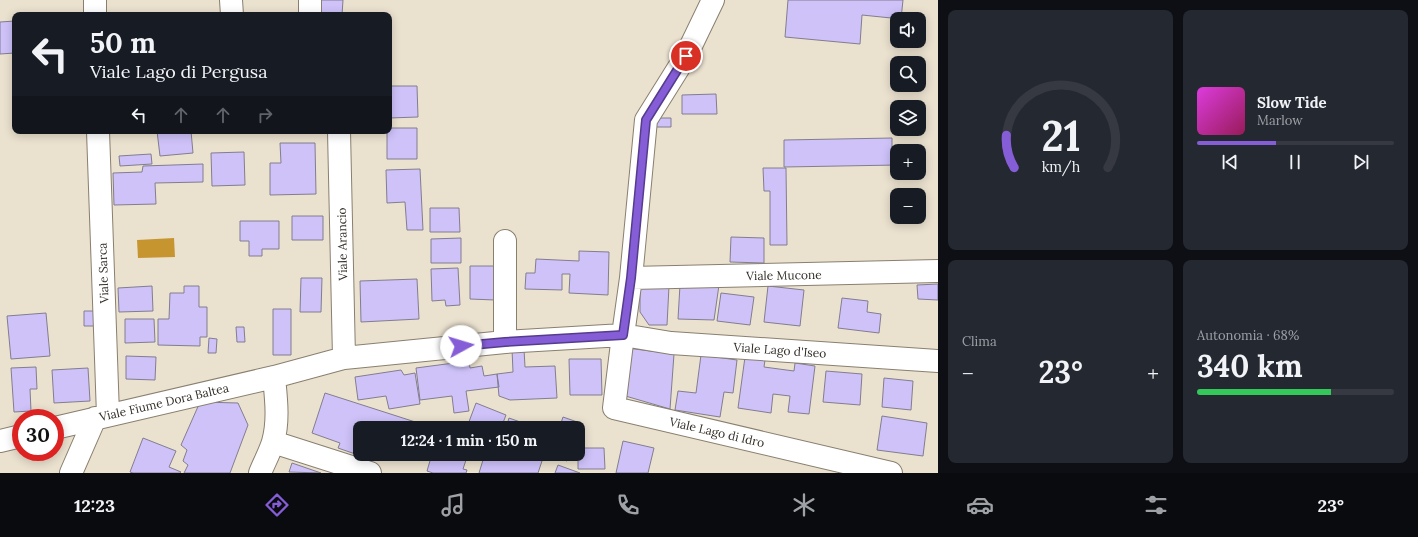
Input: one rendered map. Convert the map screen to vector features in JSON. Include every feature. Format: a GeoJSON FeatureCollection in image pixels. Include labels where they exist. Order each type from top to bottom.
{"type":"FeatureCollection","features":[{"type":"Feature","properties":{"kind":"street"},"geometry":{"type":"LineString","coordinates":[[95,0],[95,12]]}},
{"type":"Feature","properties":{"kind":"street"},"geometry":{"type":"LineString","coordinates":[[231,0],[232,12]]}},
{"type":"Feature","properties":{"kind":"street"},"geometry":{"type":"LineString","coordinates":[[310,0],[310,12]]}},
{"type":"Feature","properties":{"kind":"street"},"geometry":{"type":"LineString","coordinates":[[623,335],[631,278],[646,120],[686,56],[713,0]]}},
{"type":"Feature","properties":{"kind":"street","name":"Viale Sarca"},"geometry":{"type":"LineString","coordinates":[[98,134],[102,417]]}},
{"type":"Feature","properties":{"kind":"street","name":"Viale Arancio"},"geometry":{"type":"LineString","coordinates":[[339,134],[344,358]]}},
{"type":"Feature","properties":{"kind":"street"},"geometry":{"type":"LineString","coordinates":[[505,241],[505,342]]}},
{"type":"Feature","properties":{"kind":"street","name":"Viale Mucone"},"geometry":{"type":"LineString","coordinates":[[631,278],[938,271]]}},
{"type":"Feature","properties":{"kind":"street","name":"Viale Lago d'Iseo"},"geometry":{"type":"LineString","coordinates":[[505,342],[623,335],[671,343],[938,361]]}},
{"type":"Feature","properties":{"kind":"street","name":"Viale Lago di Idro"},"geometry":{"type":"LineString","coordinates":[[623,335],[614,408],[891,473]]}},
{"type":"Feature","properties":{"kind":"street","name":"Viale Fiume Dora Baltea"},"geometry":{"type":"LineString","coordinates":[[64,426],[274,377],[344,358],[505,342]]}},
{"type":"Feature","properties":{"kind":"street"},"geometry":{"type":"LineString","coordinates":[[260,473],[273,442],[276,424],[274,377]]}},
{"type":"Feature","properties":{"kind":"street"},"geometry":{"type":"LineString","coordinates":[[71,473],[102,417]]}},
{"type":"Feature","properties":{"kind":"street"},"geometry":{"type":"LineString","coordinates":[[0,441],[12,438]]}},
{"type":"Feature","properties":{"kind":"street"},"geometry":{"type":"LineString","coordinates":[[273,442],[370,473]]}},
{"type":"Feature","properties":{"kind":"shaded area"},"geometry":{"type":"Polygon","coordinates":[[[174,238],[175,257],[138,258],[137,240],[174,238]]]}},
{"type":"Feature","properties":{"kind":"building"},"geometry":{"type":"Polygon","coordinates":[[[319,0],[343,0],[342,12],[318,12],[319,0]]]}},
{"type":"Feature","properties":{"kind":"building"},"geometry":{"type":"Polygon","coordinates":[[[788,0],[903,0],[902,12],[890,12],[890,18],[862,15],[860,44],[785,37],[788,0]]]}},
{"type":"Feature","properties":{"kind":"building"},"geometry":{"type":"Polygon","coordinates":[[[12,21],[12,53],[0,54],[0,22],[12,21]]]}},
{"type":"Feature","properties":{"kind":"building"},"geometry":{"type":"Polygon","coordinates":[[[392,86],[417,86],[418,117],[392,118],[392,86]]]}},
{"type":"Feature","properties":{"kind":"building"},"geometry":{"type":"Polygon","coordinates":[[[716,94],[717,114],[682,114],[682,95],[716,94]]]}},
{"type":"Feature","properties":{"kind":"building"},"geometry":{"type":"Polygon","coordinates":[[[657,118],[671,118],[671,127],[655,127],[657,118]]]}},
{"type":"Feature","properties":{"kind":"building"},"geometry":{"type":"Polygon","coordinates":[[[392,128],[417,128],[417,159],[387,159],[387,134],[392,134],[392,128]]]}},
{"type":"Feature","properties":{"kind":"building"},"geometry":{"type":"Polygon","coordinates":[[[157,134],[191,134],[193,153],[160,156],[157,134]]]}},
{"type":"Feature","properties":{"kind":"building"},"geometry":{"type":"Polygon","coordinates":[[[892,138],[892,144],[890,144],[890,165],[784,167],[784,140],[892,138]]]}},
{"type":"Feature","properties":{"kind":"building"},"geometry":{"type":"Polygon","coordinates":[[[280,143],[315,143],[316,194],[270,195],[270,163],[281,163],[280,143]]]}},
{"type":"Feature","properties":{"kind":"building"},"geometry":{"type":"Polygon","coordinates":[[[244,152],[245,185],[212,186],[211,153],[244,152]]]}},
{"type":"Feature","properties":{"kind":"building"},"geometry":{"type":"Polygon","coordinates":[[[151,154],[152,164],[120,166],[119,156],[151,154]]]}},
{"type":"Feature","properties":{"kind":"building"},"geometry":{"type":"Polygon","coordinates":[[[203,164],[203,182],[155,183],[156,204],[114,205],[113,173],[142,172],[143,166],[203,164]]]}},
{"type":"Feature","properties":{"kind":"building"},"geometry":{"type":"Polygon","coordinates":[[[763,168],[786,168],[787,245],[770,245],[770,191],[764,191],[763,168]]]}},
{"type":"Feature","properties":{"kind":"building"},"geometry":{"type":"Polygon","coordinates":[[[420,169],[423,230],[407,230],[405,202],[387,203],[386,170],[420,169]]]}},
{"type":"Feature","properties":{"kind":"building"},"geometry":{"type":"Polygon","coordinates":[[[430,208],[459,208],[460,232],[430,232],[430,208]]]}},
{"type":"Feature","properties":{"kind":"building"},"geometry":{"type":"Polygon","coordinates":[[[292,216],[323,216],[323,240],[292,240],[292,216]]]}},
{"type":"Feature","properties":{"kind":"building"},"geometry":{"type":"Polygon","coordinates":[[[240,221],[279,221],[279,249],[262,249],[262,256],[249,256],[249,241],[240,241],[240,221]]]}},
{"type":"Feature","properties":{"kind":"building"},"geometry":{"type":"Polygon","coordinates":[[[731,237],[764,238],[764,263],[730,262],[731,237]]]}},
{"type":"Feature","properties":{"kind":"building"},"geometry":{"type":"Polygon","coordinates":[[[461,238],[461,263],[431,263],[431,239],[461,238]]]}},
{"type":"Feature","properties":{"kind":"building"},"geometry":{"type":"Polygon","coordinates":[[[579,251],[609,252],[608,295],[569,293],[570,274],[562,274],[562,290],[525,289],[526,273],[535,273],[536,259],[579,261],[579,251]]]}},
{"type":"Feature","properties":{"kind":"building"},"geometry":{"type":"Polygon","coordinates":[[[470,266],[496,266],[495,300],[470,299],[470,266]]]}},
{"type":"Feature","properties":{"kind":"building"},"geometry":{"type":"Polygon","coordinates":[[[458,268],[460,305],[446,306],[445,300],[432,301],[431,269],[458,268]]]}},
{"type":"Feature","properties":{"kind":"building"},"geometry":{"type":"Polygon","coordinates":[[[301,278],[322,278],[321,312],[300,312],[301,278]]]}},
{"type":"Feature","properties":{"kind":"building"},"geometry":{"type":"Polygon","coordinates":[[[417,279],[419,319],[361,322],[360,281],[417,279]]]}},
{"type":"Feature","properties":{"kind":"building"},"geometry":{"type":"Polygon","coordinates":[[[938,284],[938,300],[918,299],[917,285],[938,284]]]}},
{"type":"Feature","properties":{"kind":"building"},"geometry":{"type":"Polygon","coordinates":[[[680,285],[719,285],[714,320],[678,319],[680,285]]]}},
{"type":"Feature","properties":{"kind":"building"},"geometry":{"type":"Polygon","coordinates":[[[152,286],[153,311],[119,312],[118,288],[152,286]]]}},
{"type":"Feature","properties":{"kind":"building"},"geometry":{"type":"Polygon","coordinates":[[[184,286],[199,286],[199,307],[207,307],[207,337],[200,337],[200,346],[158,345],[158,319],[169,319],[170,293],[184,293],[184,286]]]}},
{"type":"Feature","properties":{"kind":"building"},"geometry":{"type":"Polygon","coordinates":[[[669,286],[667,325],[649,325],[640,312],[640,287],[669,286]]]}},
{"type":"Feature","properties":{"kind":"building"},"geometry":{"type":"Polygon","coordinates":[[[768,286],[804,290],[800,326],[764,322],[768,286]]]}},
{"type":"Feature","properties":{"kind":"building"},"geometry":{"type":"Polygon","coordinates":[[[721,293],[754,297],[750,325],[717,321],[721,293]]]}},
{"type":"Feature","properties":{"kind":"building"},"geometry":{"type":"Polygon","coordinates":[[[842,298],[868,301],[867,312],[881,314],[879,333],[838,328],[842,298]]]}},
{"type":"Feature","properties":{"kind":"building"},"geometry":{"type":"Polygon","coordinates":[[[273,309],[291,309],[291,355],[273,355],[273,309]]]}},
{"type":"Feature","properties":{"kind":"building"},"geometry":{"type":"Polygon","coordinates":[[[84,311],[98,311],[98,326],[84,326],[84,311]]]}},
{"type":"Feature","properties":{"kind":"building"},"geometry":{"type":"Polygon","coordinates":[[[46,313],[50,356],[11,359],[7,316],[46,313]]]}},
{"type":"Feature","properties":{"kind":"building"},"geometry":{"type":"Polygon","coordinates":[[[125,319],[154,319],[155,342],[125,343],[125,319]]]}},
{"type":"Feature","properties":{"kind":"building"},"geometry":{"type":"Polygon","coordinates":[[[236,327],[244,327],[245,342],[237,342],[236,327]]]}},
{"type":"Feature","properties":{"kind":"building"},"geometry":{"type":"Polygon","coordinates":[[[209,338],[217,339],[216,353],[208,353],[209,338]]]}},
{"type":"Feature","properties":{"kind":"building"},"geometry":{"type":"Polygon","coordinates":[[[627,348],[674,354],[670,409],[622,395],[627,348]]]}},
{"type":"Feature","properties":{"kind":"building"},"geometry":{"type":"Polygon","coordinates":[[[512,349],[524,349],[525,367],[555,366],[557,398],[510,400],[499,396],[497,374],[513,372],[512,349]]]}},
{"type":"Feature","properties":{"kind":"building"},"geometry":{"type":"Polygon","coordinates":[[[701,355],[737,360],[733,393],[724,392],[720,417],[675,410],[678,391],[696,393],[701,355]]]}},
{"type":"Feature","properties":{"kind":"building"},"geometry":{"type":"Polygon","coordinates":[[[126,356],[156,357],[155,380],[126,379],[126,356]]]}},
{"type":"Feature","properties":{"kind":"building"},"geometry":{"type":"Polygon","coordinates":[[[745,357],[765,360],[764,367],[794,371],[795,363],[815,366],[809,414],[788,412],[790,396],[773,394],[771,413],[738,408],[745,357]]]}},
{"type":"Feature","properties":{"kind":"building"},"geometry":{"type":"Polygon","coordinates":[[[569,359],[601,359],[602,395],[570,395],[569,359]]]}},
{"type":"Feature","properties":{"kind":"building"},"geometry":{"type":"Polygon","coordinates":[[[469,361],[470,368],[482,366],[484,376],[497,374],[499,387],[466,391],[469,411],[454,413],[452,396],[420,400],[416,368],[469,361]]]}},
{"type":"Feature","properties":{"kind":"building"},"geometry":{"type":"Polygon","coordinates":[[[36,367],[37,389],[30,389],[31,409],[14,409],[11,368],[36,367]]]}},
{"type":"Feature","properties":{"kind":"building"},"geometry":{"type":"Polygon","coordinates":[[[88,368],[90,401],[54,403],[52,370],[88,368]]]}},
{"type":"Feature","properties":{"kind":"building"},"geometry":{"type":"Polygon","coordinates":[[[401,370],[404,375],[415,373],[420,404],[389,409],[386,396],[358,400],[355,377],[401,370]]]}},
{"type":"Feature","properties":{"kind":"building"},"geometry":{"type":"Polygon","coordinates":[[[826,371],[862,374],[860,405],[823,402],[826,371]]]}},
{"type":"Feature","properties":{"kind":"building"},"geometry":{"type":"Polygon","coordinates":[[[884,378],[913,381],[911,410],[882,407],[884,378]]]}},
{"type":"Feature","properties":{"kind":"building"},"geometry":{"type":"Polygon","coordinates":[[[325,393],[412,421],[353,421],[353,453],[338,448],[340,443],[312,433],[325,393]]]}},
{"type":"Feature","properties":{"kind":"building"},"geometry":{"type":"Polygon","coordinates":[[[200,402],[238,403],[248,425],[230,473],[184,473],[188,465],[183,461],[187,450],[181,445],[200,402]]]}},
{"type":"Feature","properties":{"kind":"building"},"geometry":{"type":"Polygon","coordinates":[[[476,403],[506,415],[504,421],[469,421],[476,403]]]}},
{"type":"Feature","properties":{"kind":"building"},"geometry":{"type":"Polygon","coordinates":[[[882,416],[927,423],[923,456],[877,450],[882,416]]]}},
{"type":"Feature","properties":{"kind":"building"},"geometry":{"type":"Polygon","coordinates":[[[563,417],[574,421],[562,421],[563,417]]]}},
{"type":"Feature","properties":{"kind":"building"},"geometry":{"type":"Polygon","coordinates":[[[509,418],[517,421],[508,421],[509,418]]]}},
{"type":"Feature","properties":{"kind":"building"},"geometry":{"type":"Polygon","coordinates":[[[143,438],[176,451],[169,467],[181,472],[130,472],[143,438]]]}},
{"type":"Feature","properties":{"kind":"building"},"geometry":{"type":"Polygon","coordinates":[[[623,441],[654,448],[648,473],[616,473],[623,441]]]}},
{"type":"Feature","properties":{"kind":"building"},"geometry":{"type":"Polygon","coordinates":[[[585,448],[604,448],[605,469],[578,469],[578,461],[585,461],[585,448]]]}},
{"type":"Feature","properties":{"kind":"building"},"geometry":{"type":"Polygon","coordinates":[[[430,461],[466,461],[463,469],[467,470],[466,473],[433,473],[427,471],[430,461]]]}},
{"type":"Feature","properties":{"kind":"building"},"geometry":{"type":"Polygon","coordinates":[[[483,461],[542,461],[538,473],[479,473],[483,461]]]}},
{"type":"Feature","properties":{"kind":"building"},"geometry":{"type":"Polygon","coordinates":[[[292,463],[321,473],[289,472],[292,463]]]}},
{"type":"Feature","properties":{"kind":"building"},"geometry":{"type":"Polygon","coordinates":[[[558,465],[580,473],[555,473],[558,465]]]}},
{"type":"Feature","properties":{"kind":"route"},"geometry":{"type":"LineString","coordinates":[[461,346],[623,335],[631,278],[646,120],[686,56]]}}]}
